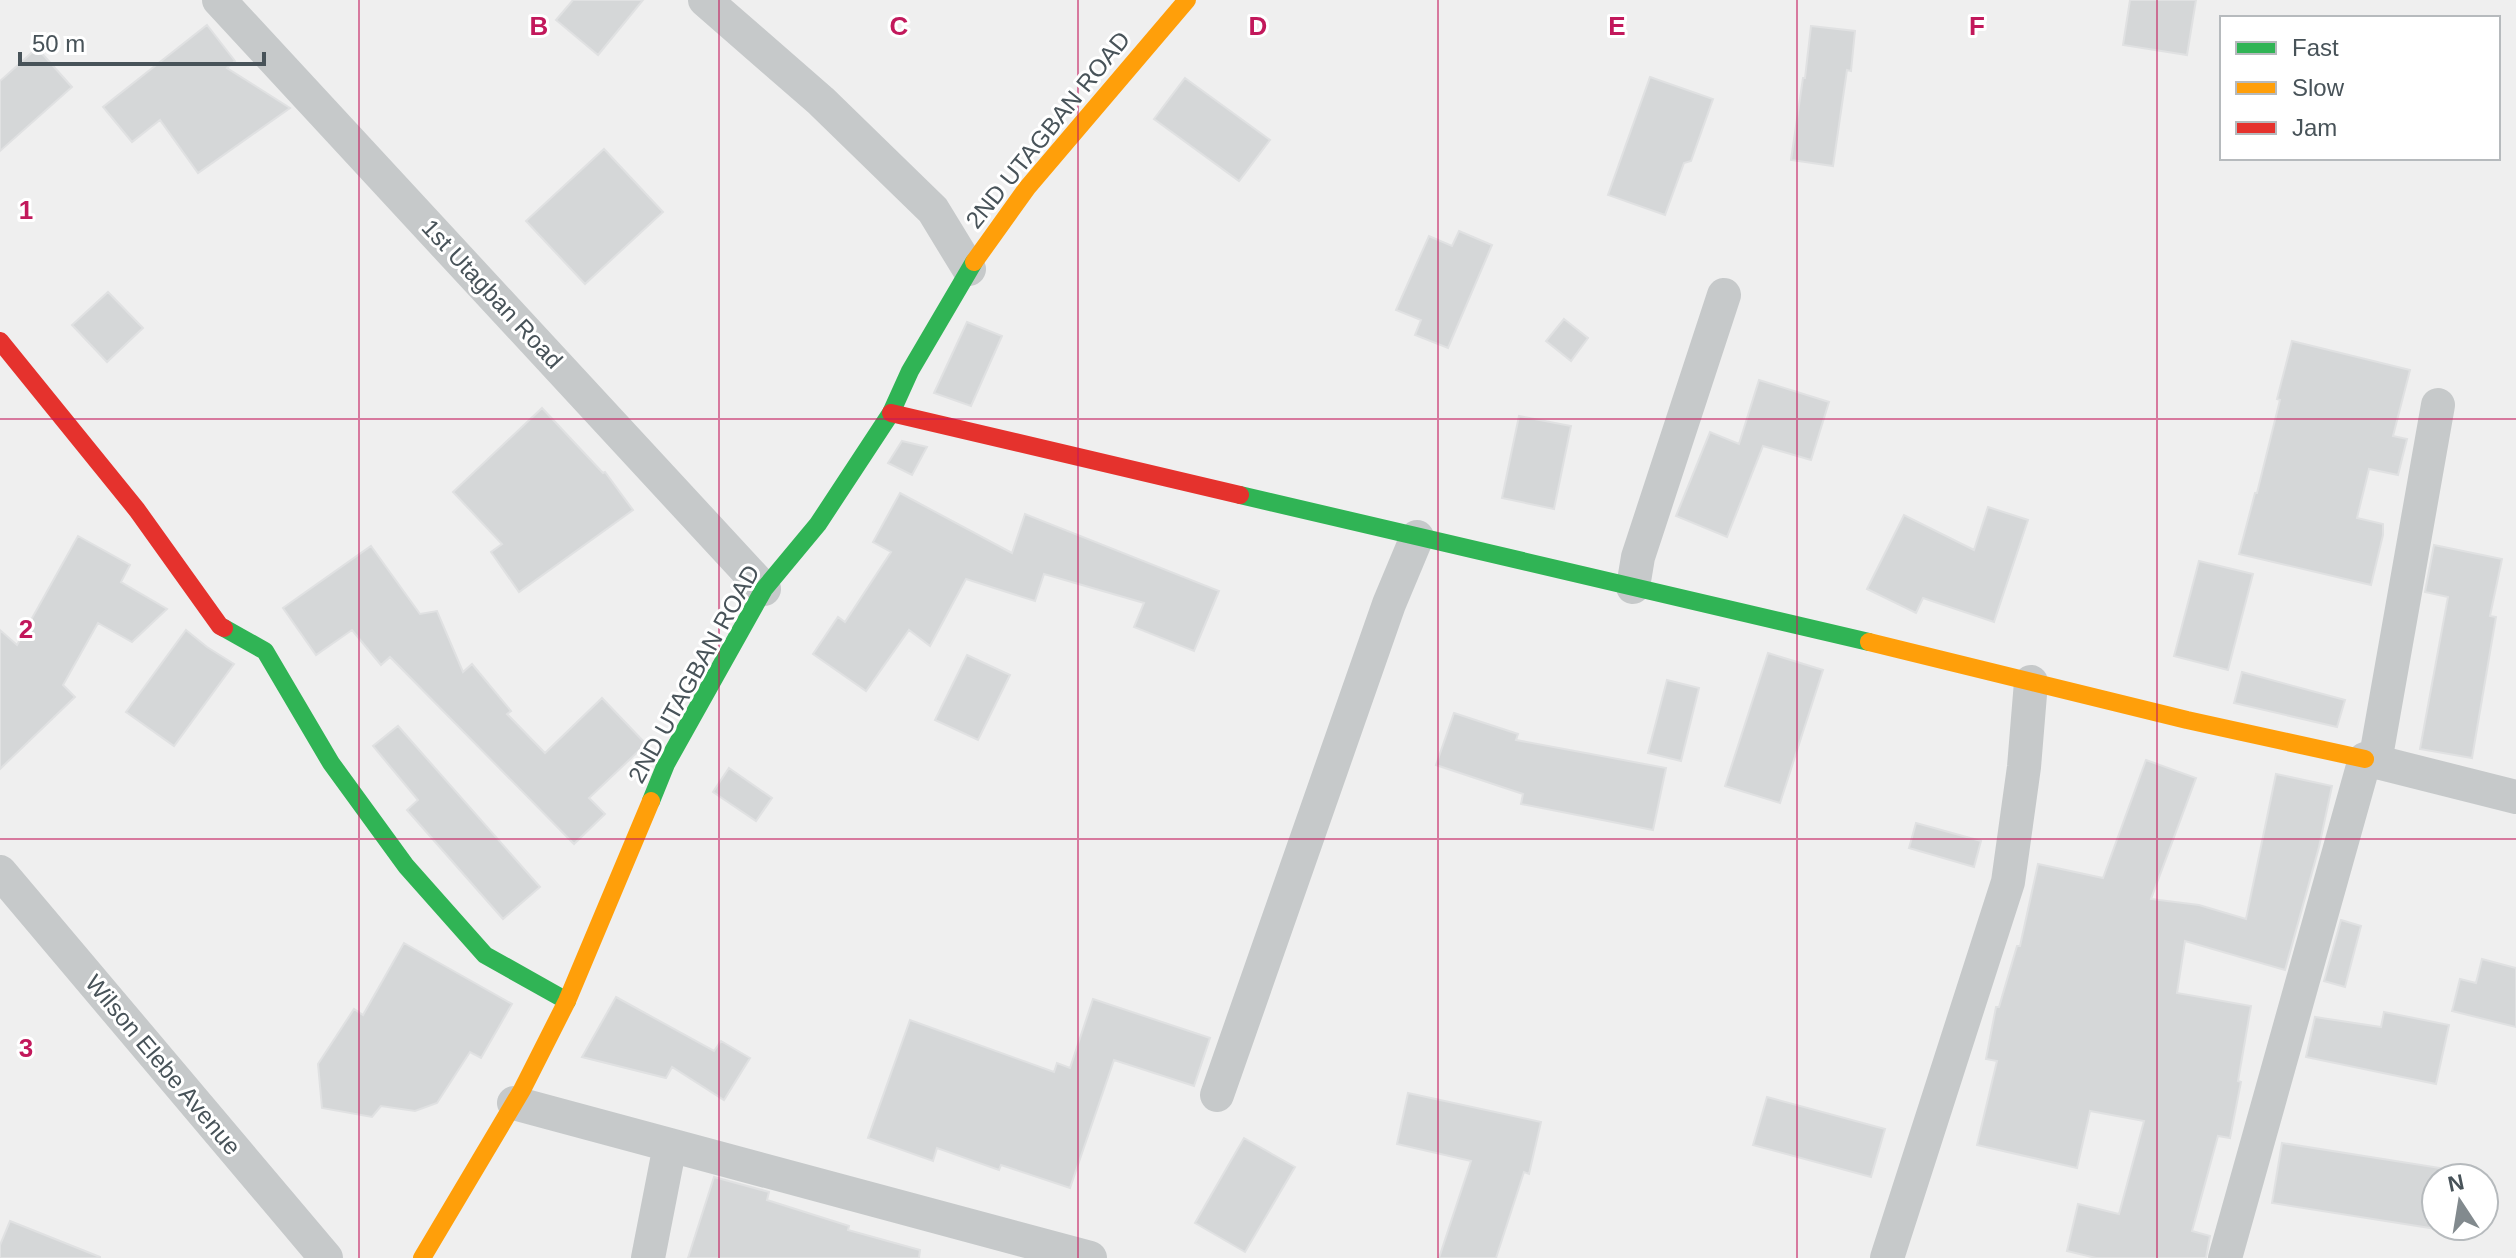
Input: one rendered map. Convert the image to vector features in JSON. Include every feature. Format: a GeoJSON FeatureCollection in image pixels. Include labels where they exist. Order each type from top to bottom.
{"type":"FeatureCollection","features":[{"type":"Feature","properties":{"kind":"street","name":"1st Utagban Road"},"geometry":{"type":"LineString","coordinates":[[219,0],[764,589]]}},
{"type":"Feature","properties":{"kind":"street"},"geometry":{"type":"LineString","coordinates":[[705,0],[821,101],[933,210],[969,269]]}},
{"type":"Feature","properties":{"kind":"street","name":"2ND UTAGBAN ROAD"},"geometry":{"type":"LineString","coordinates":[[422,1258],[514,1103],[567,1001],[666,764],[764,589],[818,524],[891,413],[910,371],[969,269],[1027,188],[1176,4]]}},
{"type":"Feature","properties":{"kind":"street"},"geometry":{"type":"LineString","coordinates":[[1633,587],[1638,557],[1724,295]]}},
{"type":"Feature","properties":{"kind":"street"},"geometry":{"type":"LineString","coordinates":[[0,341],[137,510],[220,626],[265,651],[331,763],[406,866],[485,955],[567,1001]]}},
{"type":"Feature","properties":{"kind":"street"},"geometry":{"type":"LineString","coordinates":[[2225,1258],[2370,760],[2438,405]]}},
{"type":"Feature","properties":{"kind":"street"},"geometry":{"type":"LineString","coordinates":[[891,413],[2370,760],[2516,797]]}},
{"type":"Feature","properties":{"kind":"street"},"geometry":{"type":"LineString","coordinates":[[1217,1095],[1389,604],[1417,537]]}},
{"type":"Feature","properties":{"kind":"street"},"geometry":{"type":"LineString","coordinates":[[1887,1258],[2008,882],[2024,767],[2031,682]]}},
{"type":"Feature","properties":{"kind":"street","name":"Wilson Elebe Avenue"},"geometry":{"type":"LineString","coordinates":[[0,872],[326,1258]]}},
{"type":"Feature","properties":{"kind":"street"},"geometry":{"type":"LineString","coordinates":[[514,1103],[1032,1250],[1090,1258]]}},
{"type":"Feature","properties":{"kind":"street"},"geometry":{"type":"LineString","coordinates":[[648,1258],[670,1145]]}},
{"type":"Feature","properties":{"kind":"building"},"geometry":{"type":"Polygon","coordinates":[[[573,0],[643,0],[598,55],[556,20],[573,0]]]}},
{"type":"Feature","properties":{"kind":"building"},"geometry":{"type":"Polygon","coordinates":[[[2130,0],[2196,0],[2187,55],[2123,45],[2130,0]]]}},
{"type":"Feature","properties":{"kind":"building"},"geometry":{"type":"Polygon","coordinates":[[[207,25],[235,61],[227,68],[290,108],[198,173],[160,120],[132,142],[103,107],[207,25]]]}},
{"type":"Feature","properties":{"kind":"building"},"geometry":{"type":"Polygon","coordinates":[[[1811,26],[1855,31],[1851,71],[1847,70],[1833,166],[1791,160],[1811,26]]]}},
{"type":"Feature","properties":{"kind":"building"},"geometry":{"type":"Polygon","coordinates":[[[37,48],[72,87],[0,151],[0,81],[37,48]]]}},
{"type":"Feature","properties":{"kind":"building"},"geometry":{"type":"Polygon","coordinates":[[[1650,77],[1713,99],[1691,161],[1684,163],[1665,215],[1608,195],[1650,77]]]}},
{"type":"Feature","properties":{"kind":"building"},"geometry":{"type":"Polygon","coordinates":[[[1185,78],[1270,140],[1239,181],[1154,119],[1185,78]]]}},
{"type":"Feature","properties":{"kind":"building"},"geometry":{"type":"Polygon","coordinates":[[[604,149],[663,212],[585,284],[526,221],[604,149]]]}},
{"type":"Feature","properties":{"kind":"building"},"geometry":{"type":"Polygon","coordinates":[[[1459,231],[1492,245],[1448,348],[1415,335],[1421,320],[1396,310],[1429,236],[1452,246],[1459,231]]]}},
{"type":"Feature","properties":{"kind":"building"},"geometry":{"type":"Polygon","coordinates":[[[108,292],[143,328],[107,362],[72,325],[108,292]]]}},
{"type":"Feature","properties":{"kind":"building"},"geometry":{"type":"Polygon","coordinates":[[[1564,319],[1588,338],[1571,361],[1546,341],[1564,319]]]}},
{"type":"Feature","properties":{"kind":"building"},"geometry":{"type":"Polygon","coordinates":[[[967,322],[1002,336],[971,406],[934,393],[967,322]]]}},
{"type":"Feature","properties":{"kind":"building"},"geometry":{"type":"Polygon","coordinates":[[[2292,341],[2410,370],[2393,436],[2407,439],[2398,475],[2369,469],[2357,518],[2383,524],[2371,585],[2239,554],[2257,493],[2292,341]]]}},
{"type":"Feature","properties":{"kind":"building"},"geometry":{"type":"Polygon","coordinates":[[[1759,380],[1829,402],[1811,460],[1763,446],[1727,537],[1676,516],[1710,432],[1739,444],[1759,380]]]}},
{"type":"Feature","properties":{"kind":"building"},"geometry":{"type":"Polygon","coordinates":[[[542,408],[605,472],[633,510],[519,592],[491,552],[502,544],[453,492],[542,408]]]}},
{"type":"Feature","properties":{"kind":"building"},"geometry":{"type":"Polygon","coordinates":[[[1519,416],[1571,426],[1554,509],[1502,498],[1519,416]]]}},
{"type":"Feature","properties":{"kind":"building"},"geometry":{"type":"Polygon","coordinates":[[[902,441],[927,447],[912,475],[888,463],[902,441]]]}},
{"type":"Feature","properties":{"kind":"building"},"geometry":{"type":"Polygon","coordinates":[[[900,493],[1012,553],[1025,514],[1219,591],[1194,651],[1134,627],[1144,603],[1044,574],[1035,601],[966,579],[930,646],[909,630],[866,691],[813,654],[838,617],[845,622],[891,552],[873,542],[900,493]]]}},
{"type":"Feature","properties":{"kind":"building"},"geometry":{"type":"Polygon","coordinates":[[[1988,507],[2028,520],[1994,622],[1923,598],[1916,613],[1867,589],[1904,515],[1974,550],[1988,507]]]}},
{"type":"Feature","properties":{"kind":"building"},"geometry":{"type":"Polygon","coordinates":[[[78,536],[130,565],[121,582],[167,609],[132,642],[98,623],[63,685],[75,697],[0,769],[0,630],[17,645],[78,536]]]}},
{"type":"Feature","properties":{"kind":"building"},"geometry":{"type":"Polygon","coordinates":[[[2434,545],[2502,559],[2490,616],[2496,617],[2472,758],[2420,749],[2448,597],[2425,592],[2434,545]]]}},
{"type":"Feature","properties":{"kind":"building"},"geometry":{"type":"Polygon","coordinates":[[[371,546],[420,614],[437,611],[463,672],[472,664],[511,711],[507,714],[545,753],[602,698],[646,744],[589,798],[605,814],[574,844],[390,657],[381,665],[352,630],[316,655],[283,608],[371,546]]]}},
{"type":"Feature","properties":{"kind":"building"},"geometry":{"type":"Polygon","coordinates":[[[2199,561],[2253,574],[2228,670],[2174,656],[2199,561]]]}},
{"type":"Feature","properties":{"kind":"building"},"geometry":{"type":"Polygon","coordinates":[[[186,630],[234,664],[174,746],[126,712],[186,630]]]}},
{"type":"Feature","properties":{"kind":"building"},"geometry":{"type":"Polygon","coordinates":[[[1768,653],[1823,670],[1780,803],[1725,786],[1768,653]]]}},
{"type":"Feature","properties":{"kind":"building"},"geometry":{"type":"Polygon","coordinates":[[[967,655],[1010,675],[978,740],[935,720],[967,655]]]}},
{"type":"Feature","properties":{"kind":"building"},"geometry":{"type":"Polygon","coordinates":[[[2242,672],[2345,700],[2337,727],[2234,703],[2242,672]]]}},
{"type":"Feature","properties":{"kind":"building"},"geometry":{"type":"Polygon","coordinates":[[[1667,680],[1699,688],[1681,761],[1648,753],[1667,680]]]}},
{"type":"Feature","properties":{"kind":"building"},"geometry":{"type":"Polygon","coordinates":[[[1454,713],[1518,734],[1516,740],[1666,768],[1653,830],[1521,804],[1523,794],[1436,765],[1454,713]]]}},
{"type":"Feature","properties":{"kind":"building"},"geometry":{"type":"Polygon","coordinates":[[[398,726],[540,887],[503,919],[407,810],[418,800],[373,746],[398,726]]]}},
{"type":"Feature","properties":{"kind":"building"},"geometry":{"type":"Polygon","coordinates":[[[2146,760],[2196,778],[2151,899],[2199,905],[2246,919],[2276,774],[2332,786],[2319,847],[2285,970],[2185,941],[2177,993],[2251,1006],[2230,1138],[2218,1136],[2192,1231],[2210,1236],[2206,1258],[2096,1258],[2067,1251],[2078,1204],[2119,1214],[2144,1121],[2090,1111],[2077,1168],[1977,1145],[1997,1061],[1986,1059],[1996,1007],[1999,1007],[2017,946],[2020,946],[2038,864],[2103,878],[2146,760]]]}},
{"type":"Feature","properties":{"kind":"building"},"geometry":{"type":"Polygon","coordinates":[[[729,768],[772,798],[756,821],[713,792],[729,768]]]}},
{"type":"Feature","properties":{"kind":"building"},"geometry":{"type":"Polygon","coordinates":[[[1916,823],[1981,841],[1974,867],[1909,848],[1916,823]]]}},
{"type":"Feature","properties":{"kind":"building"},"geometry":{"type":"Polygon","coordinates":[[[2341,920],[2361,926],[2345,987],[2324,981],[2341,920]]]}},
{"type":"Feature","properties":{"kind":"building"},"geometry":{"type":"Polygon","coordinates":[[[404,943],[512,1004],[481,1058],[470,1052],[437,1103],[415,1111],[381,1106],[372,1117],[322,1108],[318,1064],[354,1009],[363,1015],[404,943]]]}},
{"type":"Feature","properties":{"kind":"building"},"geometry":{"type":"Polygon","coordinates":[[[2482,959],[2516,968],[2516,1027],[2452,1011],[2460,979],[2476,983],[2482,959]]]}},
{"type":"Feature","properties":{"kind":"building"},"geometry":{"type":"Polygon","coordinates":[[[616,997],[714,1051],[721,1041],[750,1058],[724,1100],[672,1067],[666,1078],[582,1057],[616,997]]]}},
{"type":"Feature","properties":{"kind":"building"},"geometry":{"type":"Polygon","coordinates":[[[1093,999],[1210,1038],[1194,1086],[1114,1060],[1070,1188],[1001,1165],[999,1170],[937,1148],[933,1161],[868,1138],[910,1020],[1054,1072],[1057,1063],[1070,1068],[1093,999]]]}},
{"type":"Feature","properties":{"kind":"building"},"geometry":{"type":"Polygon","coordinates":[[[2384,1012],[2449,1025],[2436,1084],[2306,1057],[2315,1017],[2381,1027],[2384,1012]]]}},
{"type":"Feature","properties":{"kind":"building"},"geometry":{"type":"Polygon","coordinates":[[[1408,1093],[1541,1122],[1529,1174],[1524,1172],[1496,1258],[1439,1258],[1471,1161],[1397,1144],[1408,1093]]]}},
{"type":"Feature","properties":{"kind":"building"},"geometry":{"type":"Polygon","coordinates":[[[1767,1097],[1885,1129],[1871,1177],[1753,1145],[1767,1097]]]}},
{"type":"Feature","properties":{"kind":"building"},"geometry":{"type":"Polygon","coordinates":[[[1244,1138],[1295,1167],[1245,1252],[1195,1223],[1244,1138]]]}},
{"type":"Feature","properties":{"kind":"building"},"geometry":{"type":"Polygon","coordinates":[[[2282,1143],[2420,1165],[2420,1226],[2272,1203],[2282,1143]]]}},
{"type":"Feature","properties":{"kind":"building"},"geometry":{"type":"Polygon","coordinates":[[[714,1177],[769,1192],[767,1200],[849,1226],[848,1230],[920,1250],[919,1258],[688,1258],[714,1177]]]}},
{"type":"Feature","properties":{"kind":"building"},"geometry":{"type":"Polygon","coordinates":[[[10,1221],[100,1258],[0,1258],[0,1245],[10,1221]]]}},
{"type":"Feature","properties":{"kind":"traffic: fast"},"geometry":{"type":"LineString","coordinates":[[651,801],[666,764],[764,589],[818,524],[891,413],[910,371],[974,262]]}},
{"type":"Feature","properties":{"kind":"traffic: fast"},"geometry":{"type":"LineString","coordinates":[[1240,495],[1869,642]]}},
{"type":"Feature","properties":{"kind":"traffic: fast"},"geometry":{"type":"LineString","coordinates":[[224,628],[265,651],[331,763],[406,866],[485,955],[567,1001]]}},
{"type":"Feature","properties":{"kind":"traffic: slow"},"geometry":{"type":"LineString","coordinates":[[974,262],[1027,188],[1187,0]]}},
{"type":"Feature","properties":{"kind":"traffic: slow"},"geometry":{"type":"LineString","coordinates":[[1869,642],[2187,720],[2365,759]]}},
{"type":"Feature","properties":{"kind":"traffic: slow"},"geometry":{"type":"LineString","coordinates":[[422,1258],[522,1090],[567,1001],[651,801]]}},
{"type":"Feature","properties":{"kind":"traffic: jam"},"geometry":{"type":"LineString","coordinates":[[0,341],[137,510],[224,628]]}},
{"type":"Feature","properties":{"kind":"traffic: jam"},"geometry":{"type":"LineString","coordinates":[[891,413],[1240,495]]}}]}
